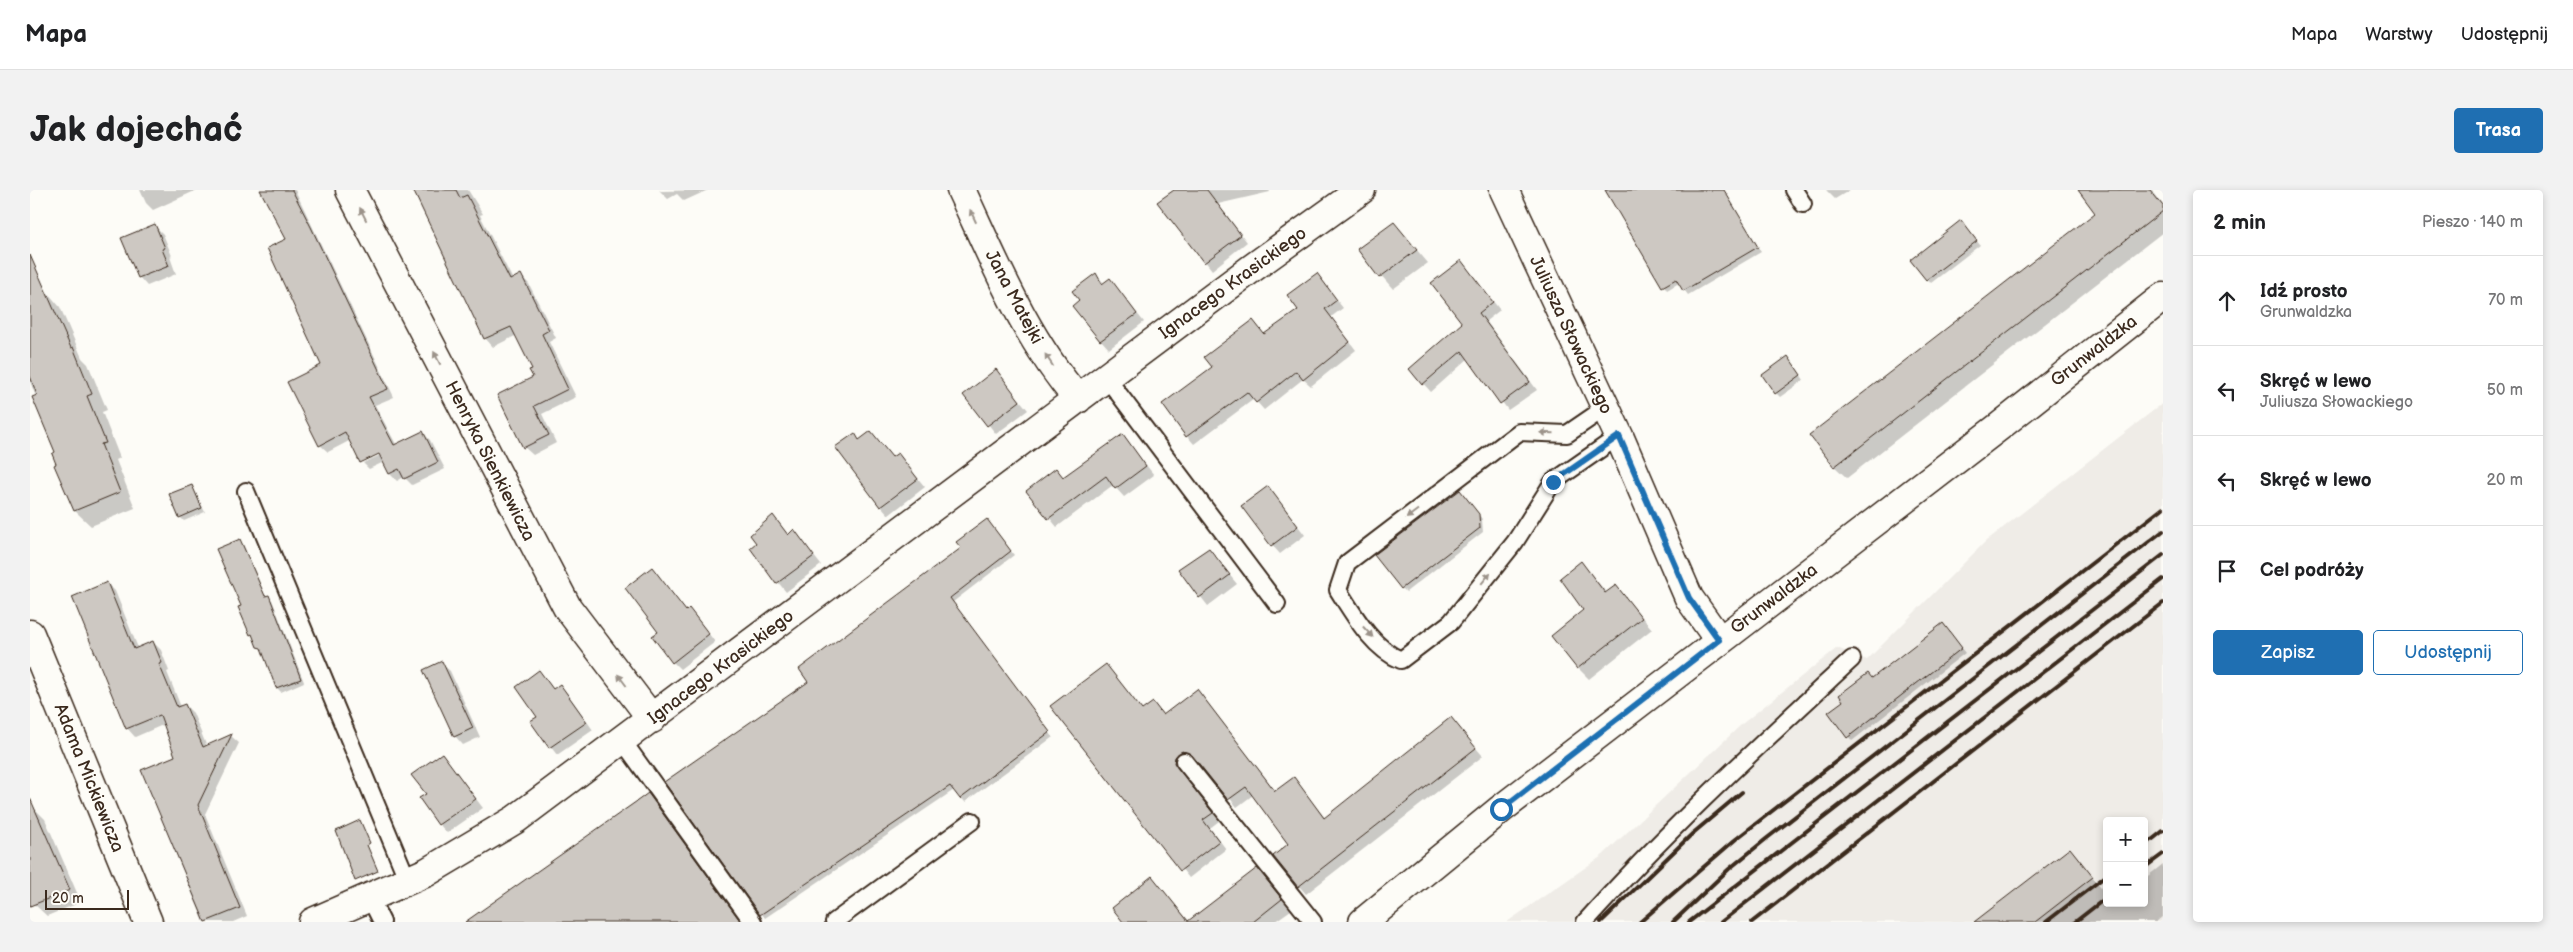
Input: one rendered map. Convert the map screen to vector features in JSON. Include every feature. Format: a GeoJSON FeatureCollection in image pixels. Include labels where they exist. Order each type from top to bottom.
{"type":"FeatureCollection","features":[{"type":"Feature","properties":{"kind":"street","name":"Henryka Sienkiewicza"},"geometry":{"type":"LineString","coordinates":[[350,190],[567,607],[652,719]]}},
{"type":"Feature","properties":{"kind":"street","name":"Jana Matejki"},"geometry":{"type":"LineString","coordinates":[[961,190],[1021,318],[1062,380],[1078,399]]}},
{"type":"Feature","properties":{"kind":"street","name":"Ignacego Krasickiego"},"geometry":{"type":"LineString","coordinates":[[313,922],[427,872],[516,819],[652,719],[1106,377],[1361,190]]}},
{"type":"Feature","properties":{"kind":"street","name":"Juliusza Słowackiego"},"geometry":{"type":"LineString","coordinates":[[1504,190],[1619,436],[1689,598],[1719,640]]}},
{"type":"Feature","properties":{"kind":"street","name":"Grunwaldzka"},"geometry":{"type":"LineString","coordinates":[[1363,922],[1501,809],[1719,640],[1993,432],[2163,297]]}},
{"type":"Feature","properties":{"kind":"street","name":"Adama Mickiewicza"},"geometry":{"type":"LineString","coordinates":[[30,634],[148,922]]}},
{"type":"Feature","properties":{"kind":"lane"},"geometry":{"type":"LineString","coordinates":[[1794,190],[1803,204]]}},
{"type":"Feature","properties":{"kind":"lane"},"geometry":{"type":"LineString","coordinates":[[1106,377],[1277,604]]}},
{"type":"Feature","properties":{"kind":"lane"},"geometry":{"type":"LineString","coordinates":[[1605,408],[1567,434],[1519,432],[1347,563],[1338,590],[1362,626],[1390,655],[1401,660],[1451,622],[1515,542],[1553,482],[1619,436]]}},
{"type":"Feature","properties":{"kind":"lane"},"geometry":{"type":"LineString","coordinates":[[246,491],[408,881]]}},
{"type":"Feature","properties":{"kind":"lane"},"geometry":{"type":"LineString","coordinates":[[1586,922],[1627,875],[1696,805],[1852,659]]}},
{"type":"Feature","properties":{"kind":"lane"},"geometry":{"type":"LineString","coordinates":[[622,740],[753,922]]}},
{"type":"Feature","properties":{"kind":"lane"},"geometry":{"type":"LineString","coordinates":[[1184,761],[1314,922]]}},
{"type":"Feature","properties":{"kind":"lane"},"geometry":{"type":"LineString","coordinates":[[834,922],[972,821]]}},
{"type":"Feature","properties":{"kind":"lane"},"geometry":{"type":"LineString","coordinates":[[370,898],[382,922]]}},
{"type":"Feature","properties":{"kind":"shaded area"},"geometry":{"type":"Polygon","coordinates":[[[2163,403],[2163,922],[1507,922],[1602,856],[1742,724],[1837,648],[1867,660],[1986,541],[2163,403]]]}},
{"type":"Feature","properties":{"kind":"building"},"geometry":{"type":"Polygon","coordinates":[[[260,190],[292,190],[388,389],[369,397],[394,445],[423,431],[438,462],[404,479],[399,469],[389,474],[379,454],[360,463],[345,432],[319,446],[287,382],[321,365],[267,248],[286,239],[260,190]]]}},
{"type":"Feature","properties":{"kind":"building"},"geometry":{"type":"Polygon","coordinates":[[[413,190],[456,190],[460,198],[467,195],[510,280],[521,274],[549,330],[542,334],[568,389],[534,406],[549,435],[523,448],[497,395],[533,377],[529,370],[532,369],[511,327],[484,339],[413,190]]]}},
{"type":"Feature","properties":{"kind":"building"},"geometry":{"type":"Polygon","coordinates":[[[1174,190],[1207,190],[1241,235],[1204,263],[1157,202],[1174,190]]]}},
{"type":"Feature","properties":{"kind":"building"},"geometry":{"type":"Polygon","coordinates":[[[1605,190],[1724,190],[1758,247],[1683,291],[1676,279],[1662,287],[1605,190]]]}},
{"type":"Feature","properties":{"kind":"building"},"geometry":{"type":"Polygon","coordinates":[[[2078,190],[2150,190],[2163,206],[2163,211],[1834,467],[1809,435],[2095,213],[2078,190]]]}},
{"type":"Feature","properties":{"kind":"building"},"geometry":{"type":"Polygon","coordinates":[[[1961,220],[1977,241],[1926,280],[1910,260],[1961,220]]]}},
{"type":"Feature","properties":{"kind":"building"},"geometry":{"type":"Polygon","coordinates":[[[1394,222],[1417,250],[1379,278],[1357,249],[1394,222]]]}},
{"type":"Feature","properties":{"kind":"building"},"geometry":{"type":"Polygon","coordinates":[[[155,224],[165,248],[162,249],[169,266],[138,278],[121,238],[155,224]]]}},
{"type":"Feature","properties":{"kind":"building"},"geometry":{"type":"Polygon","coordinates":[[[30,255],[71,348],[73,347],[92,394],[87,396],[106,443],[101,444],[120,492],[74,511],[54,465],[56,464],[52,454],[55,452],[32,397],[37,395],[30,376],[30,255]]]}},
{"type":"Feature","properties":{"kind":"building"},"geometry":{"type":"Polygon","coordinates":[[[1461,260],[1493,302],[1479,313],[1530,382],[1500,404],[1462,351],[1422,385],[1409,369],[1462,323],[1431,283],[1461,260]]]}},
{"type":"Feature","properties":{"kind":"building"},"geometry":{"type":"Polygon","coordinates":[[[1096,273],[1102,284],[1110,278],[1137,314],[1100,341],[1072,306],[1079,300],[1072,291],[1096,273]]]}},
{"type":"Feature","properties":{"kind":"building"},"geometry":{"type":"Polygon","coordinates":[[[1317,273],[1337,300],[1325,309],[1350,342],[1303,380],[1296,371],[1256,403],[1247,392],[1186,437],[1162,404],[1212,367],[1204,357],[1253,320],[1264,334],[1298,310],[1287,295],[1317,273]]]}},
{"type":"Feature","properties":{"kind":"building"},"geometry":{"type":"Polygon","coordinates":[[[1788,356],[1801,375],[1775,394],[1762,375],[1788,356]]]}},
{"type":"Feature","properties":{"kind":"building"},"geometry":{"type":"Polygon","coordinates":[[[996,369],[1020,401],[987,426],[963,395],[996,369]]]}},
{"type":"Feature","properties":{"kind":"building"},"geometry":{"type":"Polygon","coordinates":[[[871,431],[892,457],[898,453],[918,479],[880,507],[835,447],[855,433],[859,440],[871,431]]]}},
{"type":"Feature","properties":{"kind":"building"},"geometry":{"type":"Polygon","coordinates":[[[1123,434],[1146,466],[1115,489],[1106,476],[1048,519],[1026,491],[1056,468],[1063,477],[1123,434]]]}},
{"type":"Feature","properties":{"kind":"building"},"geometry":{"type":"Polygon","coordinates":[[[192,485],[202,508],[179,518],[169,494],[192,485]]]}},
{"type":"Feature","properties":{"kind":"building"},"geometry":{"type":"Polygon","coordinates":[[[1268,486],[1298,526],[1271,546],[1241,506],[1268,486]]]}},
{"type":"Feature","properties":{"kind":"building"},"geometry":{"type":"Polygon","coordinates":[[[1460,490],[1479,514],[1480,528],[1401,589],[1374,555],[1460,490]]]}},
{"type":"Feature","properties":{"kind":"building"},"geometry":{"type":"Polygon","coordinates":[[[773,515],[788,535],[794,529],[814,556],[776,584],[750,548],[756,543],[750,535],[773,515]]]}},
{"type":"Feature","properties":{"kind":"building"},"geometry":{"type":"Polygon","coordinates":[[[987,519],[1011,551],[950,598],[1050,732],[960,799],[950,786],[760,915],[664,782],[808,682],[799,669],[961,548],[956,542],[987,519]]]}},
{"type":"Feature","properties":{"kind":"building"},"geometry":{"type":"Polygon","coordinates":[[[240,539],[265,596],[269,595],[301,679],[276,688],[261,648],[257,647],[252,634],[250,635],[238,607],[241,606],[216,549],[240,539]]]}},
{"type":"Feature","properties":{"kind":"building"},"geometry":{"type":"Polygon","coordinates":[[[1209,548],[1230,575],[1199,598],[1178,569],[1209,548]]]}},
{"type":"Feature","properties":{"kind":"building"},"geometry":{"type":"Polygon","coordinates":[[[1581,561],[1605,593],[1616,585],[1642,618],[1577,669],[1551,636],[1583,610],[1560,578],[1581,561]]]}},
{"type":"Feature","properties":{"kind":"building"},"geometry":{"type":"Polygon","coordinates":[[[652,567],[686,611],[689,608],[709,634],[672,663],[652,636],[658,632],[625,588],[652,567]]]}},
{"type":"Feature","properties":{"kind":"building"},"geometry":{"type":"Polygon","coordinates":[[[107,582],[134,649],[153,641],[162,663],[159,664],[177,707],[185,704],[203,747],[232,734],[198,805],[240,908],[205,922],[141,770],[175,756],[160,715],[126,729],[72,597],[107,582]]]}},
{"type":"Feature","properties":{"kind":"building"},"geometry":{"type":"Polygon","coordinates":[[[1943,623],[1962,648],[1847,738],[1828,712],[1843,701],[1839,695],[1868,673],[1872,678],[1943,623]]]}},
{"type":"Feature","properties":{"kind":"building"},"geometry":{"type":"Polygon","coordinates":[[[442,661],[473,728],[454,737],[423,670],[442,661]]]}},
{"type":"Feature","properties":{"kind":"building"},"geometry":{"type":"Polygon","coordinates":[[[1106,664],[1142,710],[1153,702],[1163,715],[1197,689],[1275,791],[1294,777],[1324,818],[1451,717],[1476,748],[1298,887],[1273,856],[1288,844],[1246,787],[1228,800],[1192,755],[1182,751],[1175,757],[1174,763],[1213,813],[1203,820],[1219,841],[1180,871],[1050,706],[1106,664]]]}},
{"type":"Feature","properties":{"kind":"building"},"geometry":{"type":"Polygon","coordinates":[[[539,670],[553,689],[560,684],[587,722],[549,748],[530,721],[537,717],[516,687],[539,670]]]}},
{"type":"Feature","properties":{"kind":"building"},"geometry":{"type":"Polygon","coordinates":[[[442,753],[476,799],[438,825],[419,798],[426,794],[411,775],[442,753]]]}},
{"type":"Feature","properties":{"kind":"building"},"geometry":{"type":"Polygon","coordinates":[[[648,793],[741,922],[465,922],[640,799],[648,793]]]}},
{"type":"Feature","properties":{"kind":"building"},"geometry":{"type":"Polygon","coordinates":[[[30,798],[70,890],[30,906],[30,798]]]}},
{"type":"Feature","properties":{"kind":"building"},"geometry":{"type":"Polygon","coordinates":[[[360,820],[370,843],[367,845],[378,871],[355,881],[336,831],[360,820]]]}},
{"type":"Feature","properties":{"kind":"building"},"geometry":{"type":"Polygon","coordinates":[[[2070,848],[2093,877],[2035,922],[1974,922],[2070,848]]]}},
{"type":"Feature","properties":{"kind":"building"},"geometry":{"type":"Polygon","coordinates":[[[1257,868],[1282,899],[1253,922],[1123,922],[1112,908],[1152,876],[1188,921],[1257,868]]]}},
{"type":"Feature","properties":{"kind":"railway"},"geometry":{"type":"LineString","coordinates":[[1640,922],[1736,839],[2163,508]]}},
{"type":"Feature","properties":{"kind":"railway"},"geometry":{"type":"LineString","coordinates":[[1673,922],[1729,869],[1766,839],[2163,531]]}},
{"type":"Feature","properties":{"kind":"railway"},"geometry":{"type":"LineString","coordinates":[[1689,922],[2163,555]]}},
{"type":"Feature","properties":{"kind":"railway"},"geometry":{"type":"LineString","coordinates":[[1721,922],[2163,579]]}},
{"type":"Feature","properties":{"kind":"railway"},"geometry":{"type":"LineString","coordinates":[[1752,922],[2163,603]]}},
{"type":"Feature","properties":{"kind":"railway"},"geometry":{"type":"LineString","coordinates":[[1601,922],[1692,834],[1742,792]]}},
{"type":"Feature","properties":{"kind":"railway"},"geometry":{"type":"LineString","coordinates":[[2148,843],[2163,831]]}},
{"type":"Feature","properties":{"kind":"railway"},"geometry":{"type":"LineString","coordinates":[[2148,865],[2163,854]]}},
{"type":"Feature","properties":{"kind":"railway"},"geometry":{"type":"LineString","coordinates":[[2046,922],[2103,878]]}},
{"type":"Feature","properties":{"kind":"railway"},"geometry":{"type":"LineString","coordinates":[[2075,922],[2103,900]]}},
{"type":"Feature","properties":{"kind":"route"},"geometry":{"type":"LineString","coordinates":[[1501,809],[1719,640],[1706,625],[1689,598],[1619,436],[1553,482]]}}]}
